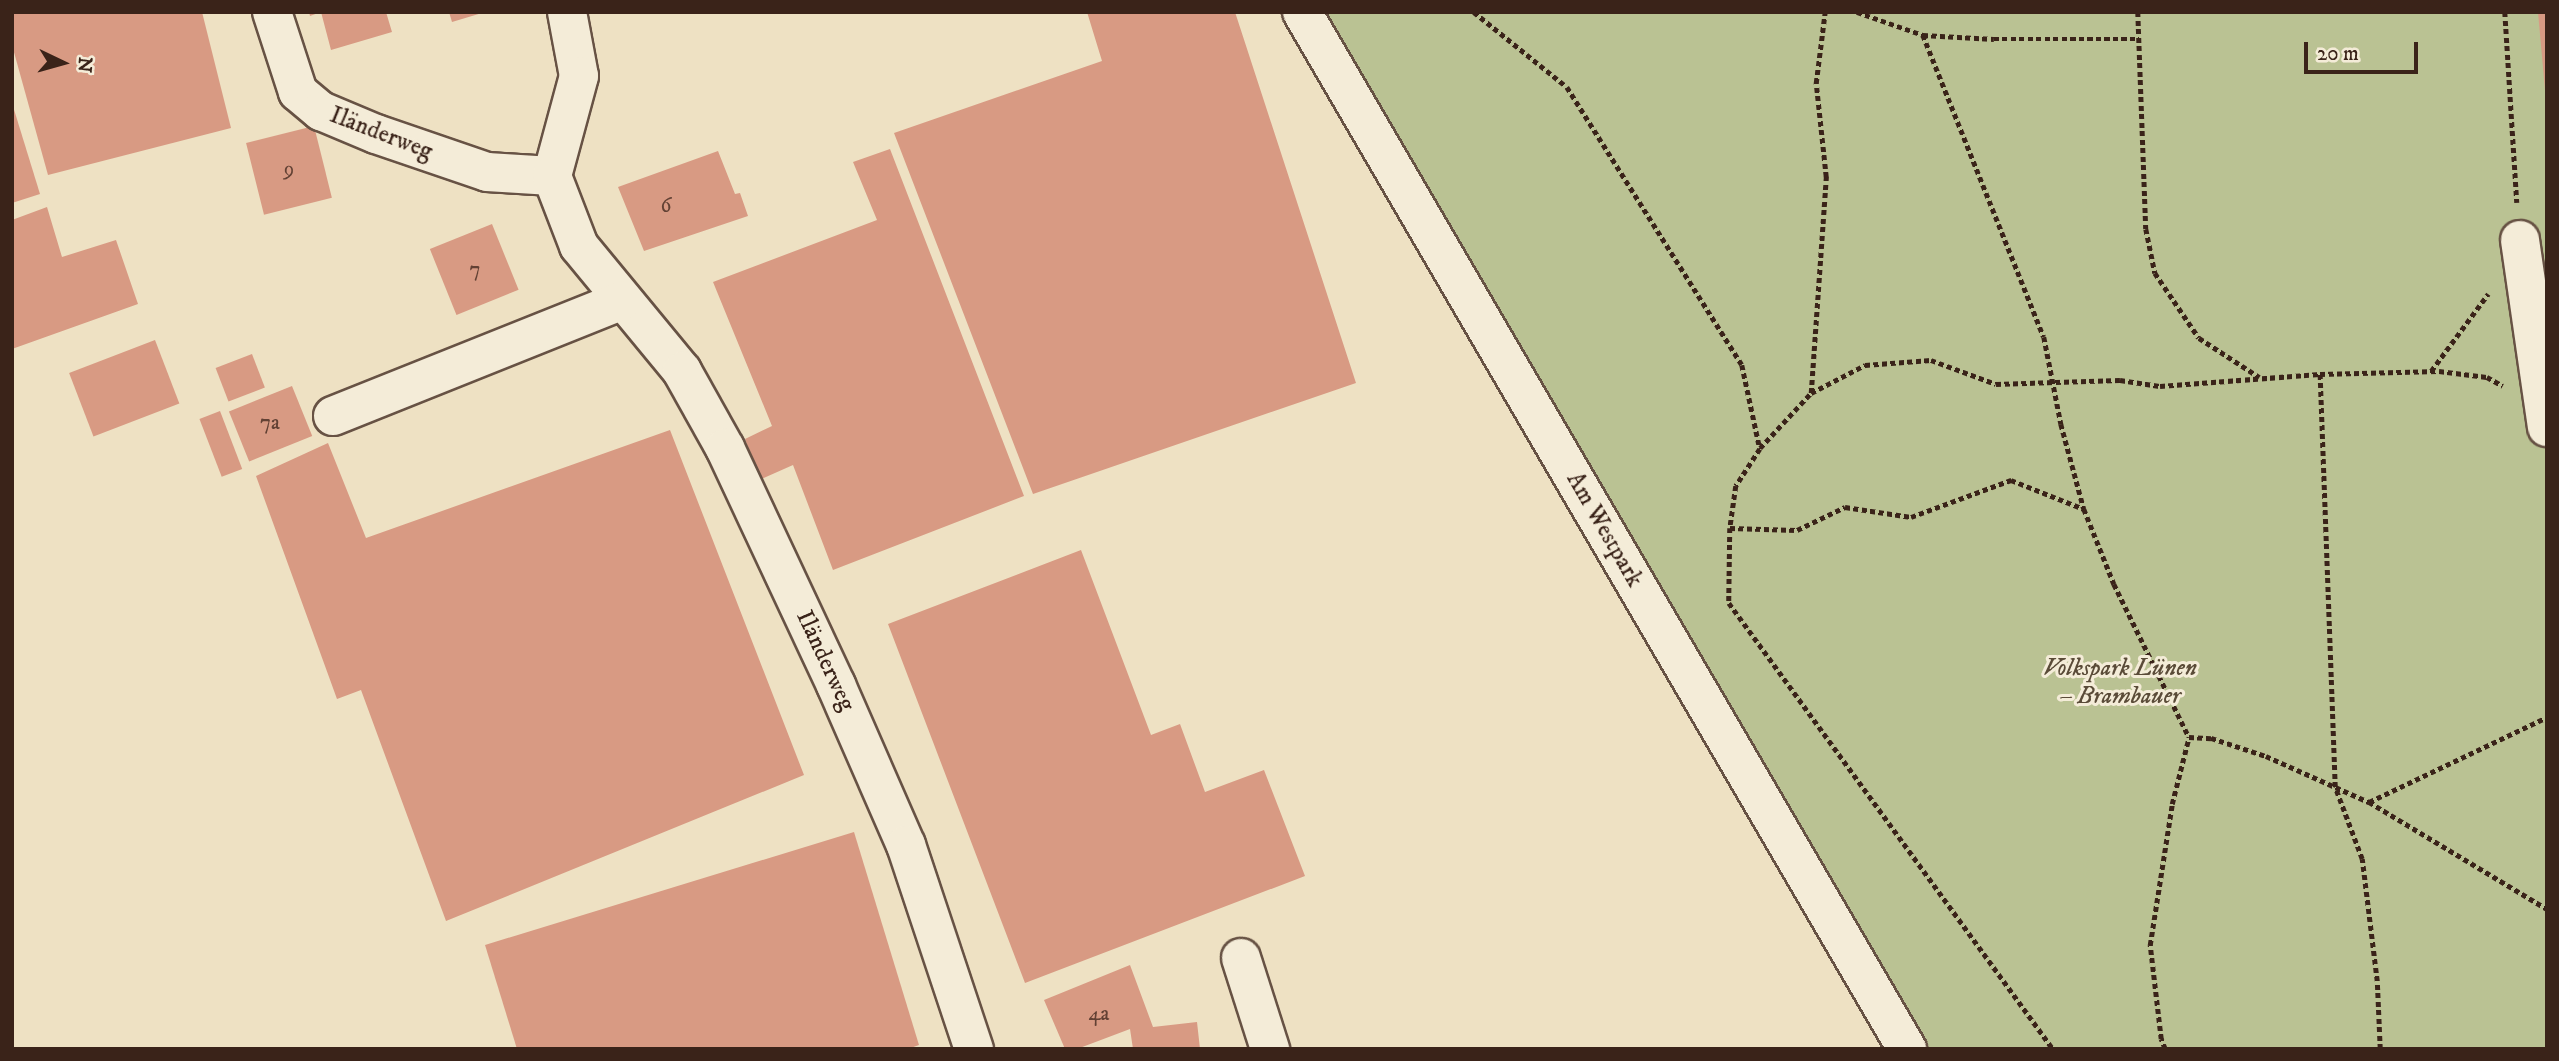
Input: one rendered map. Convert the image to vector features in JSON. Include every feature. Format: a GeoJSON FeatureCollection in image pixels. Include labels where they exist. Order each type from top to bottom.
{"type":"FeatureCollection","features":[{"type":"Feature","properties":{"kind":"street","name":"Iländerweg"},"geometry":{"type":"LineString","coordinates":[[272,12],[298,92],[321,111],[376,134],[488,172],[552,176],[579,246],[682,371],[731,460],[836,685],[906,845],[974,1049]]}},
{"type":"Feature","properties":{"kind":"street"},"geometry":{"type":"LineString","coordinates":[[552,176],[579,76],[567,12]]}},
{"type":"Feature","properties":{"kind":"street","name":"Am Westpark"},"geometry":{"type":"LineString","coordinates":[[1302,12],[1907,1049]]}},
{"type":"Feature","properties":{"kind":"street"},"geometry":{"type":"LineString","coordinates":[[2520,240],[2546,419]]}},
{"type":"Feature","properties":{"kind":"street"},"geometry":{"type":"LineString","coordinates":[[333,416],[623,300]]}},
{"type":"Feature","properties":{"kind":"street"},"geometry":{"type":"LineString","coordinates":[[1241,958],[1270,1049]]}},
{"type":"Feature","properties":{"kind":"path"},"geometry":{"type":"LineString","coordinates":[[1474,12],[1567,86],[1742,365],[1760,449]]}},
{"type":"Feature","properties":{"kind":"path"},"geometry":{"type":"LineString","coordinates":[[1811,393],[1826,177],[1815,83],[1825,12]]}},
{"type":"Feature","properties":{"kind":"path"},"geometry":{"type":"LineString","coordinates":[[1857,12],[1923,35],[1994,39],[2139,39]]}},
{"type":"Feature","properties":{"kind":"path"},"geometry":{"type":"LineString","coordinates":[[2138,12],[2146,229],[2155,273],[2199,338],[2260,377]]}},
{"type":"Feature","properties":{"kind":"path"},"geometry":{"type":"LineString","coordinates":[[2505,12],[2520,240]]}},
{"type":"Feature","properties":{"kind":"path"},"geometry":{"type":"LineString","coordinates":[[1923,35],[2044,337],[2084,509],[2114,584],[2189,737],[2172,804],[2150,945],[2161,1039],[2165,1049]]}},
{"type":"Feature","properties":{"kind":"path"},"geometry":{"type":"LineString","coordinates":[[2431,371],[2490,291]]}},
{"type":"Feature","properties":{"kind":"path"},"geometry":{"type":"LineString","coordinates":[[2053,1049],[1729,603],[1730,528],[1736,486],[1760,449],[1811,393],[1865,365],[1931,360],[1996,384],[2120,380],[2160,386],[2260,377],[2431,371],[2487,377],[2546,419]]}},
{"type":"Feature","properties":{"kind":"path"},"geometry":{"type":"LineString","coordinates":[[2320,374],[2335,787],[2362,859],[2377,981],[2380,1049]]}},
{"type":"Feature","properties":{"kind":"path"},"geometry":{"type":"LineString","coordinates":[[1730,528],[1797,530],[1845,507],[1912,517],[2011,481],[2084,509]]}},
{"type":"Feature","properties":{"kind":"path"},"geometry":{"type":"LineString","coordinates":[[2369,802],[2547,717]]}},
{"type":"Feature","properties":{"kind":"path"},"geometry":{"type":"LineString","coordinates":[[2189,737],[2211,738],[2266,756],[2369,802],[2547,909]]}},
{"type":"Feature","properties":{"kind":"green space","name":"Volkspark Lünen – Brambauer"},"geometry":{"type":"Polygon","coordinates":[[[1301,12],[2547,12],[2547,1049],[1904,1049],[1301,12]]]}},
{"type":"Feature","properties":{"kind":"building"},"geometry":{"type":"Polygon","coordinates":[[[12,12],[202,12],[231,128],[48,175],[12,45],[12,12]]]}},
{"type":"Feature","properties":{"kind":"building"},"geometry":{"type":"Polygon","coordinates":[[[321,12],[386,12],[392,32],[331,50],[321,12]]]}},
{"type":"Feature","properties":{"kind":"building"},"geometry":{"type":"Polygon","coordinates":[[[449,12],[482,12],[482,13],[452,22],[449,12]]]}},
{"type":"Feature","properties":{"kind":"building"},"geometry":{"type":"Polygon","coordinates":[[[1087,12],[1235,12],[1356,383],[1033,494],[894,133],[1102,61],[1087,12]]]}},
{"type":"Feature","properties":{"kind":"building"},"geometry":{"type":"Polygon","coordinates":[[[2538,12],[2547,12],[2547,90],[2545,90],[2538,12]]]}},
{"type":"Feature","properties":{"kind":"building"},"geometry":{"type":"Polygon","coordinates":[[[12,103],[40,194],[12,203],[12,103]]]}},
{"type":"Feature","properties":{"kind":"building"},"geometry":{"type":"Polygon","coordinates":[[[314,126],[332,198],[264,215],[246,143],[314,126]]]}},
{"type":"Feature","properties":{"kind":"building"},"geometry":{"type":"Polygon","coordinates":[[[890,149],[1024,496],[833,570],[793,465],[759,480],[745,439],[772,426],[713,282],[877,220],[853,162],[890,149]]]}},
{"type":"Feature","properties":{"kind":"building"},"geometry":{"type":"Polygon","coordinates":[[[718,151],[735,194],[740,193],[748,216],[644,251],[618,187],[718,151]]]}},
{"type":"Feature","properties":{"kind":"building"},"geometry":{"type":"Polygon","coordinates":[[[47,207],[62,257],[116,240],[138,304],[12,349],[12,220],[47,207]]]}},
{"type":"Feature","properties":{"kind":"building"},"geometry":{"type":"Polygon","coordinates":[[[492,224],[519,290],[456,315],[430,249],[492,224]]]}},
{"type":"Feature","properties":{"kind":"building"},"geometry":{"type":"Polygon","coordinates":[[[155,340],[179,403],[93,436],[69,373],[155,340]]]}},
{"type":"Feature","properties":{"kind":"building"},"geometry":{"type":"Polygon","coordinates":[[[252,354],[265,388],[228,402],[216,368],[252,354]]]}},
{"type":"Feature","properties":{"kind":"building"},"geometry":{"type":"Polygon","coordinates":[[[292,386],[312,436],[249,462],[229,411],[292,386]]]}},
{"type":"Feature","properties":{"kind":"building"},"geometry":{"type":"Polygon","coordinates":[[[220,411],[242,469],[222,477],[199,419],[220,411]]]}},
{"type":"Feature","properties":{"kind":"building"},"geometry":{"type":"Polygon","coordinates":[[[670,430],[804,775],[446,921],[361,690],[337,699],[256,476],[328,443],[366,538],[670,430]]]}},
{"type":"Feature","properties":{"kind":"building"},"geometry":{"type":"Polygon","coordinates":[[[1081,550],[1151,735],[1180,724],[1205,792],[1264,770],[1305,876],[1025,983],[888,624],[1081,550]]]}},
{"type":"Feature","properties":{"kind":"building"},"geometry":{"type":"Polygon","coordinates":[[[854,832],[919,1045],[908,1049],[517,1049],[485,945],[854,832]]]}},
{"type":"Feature","properties":{"kind":"building"},"geometry":{"type":"Polygon","coordinates":[[[1130,965],[1153,1027],[1197,1022],[1200,1049],[1133,1049],[1130,1029],[1077,1049],[1065,1049],[1044,1000],[1130,965]]]}}]}
